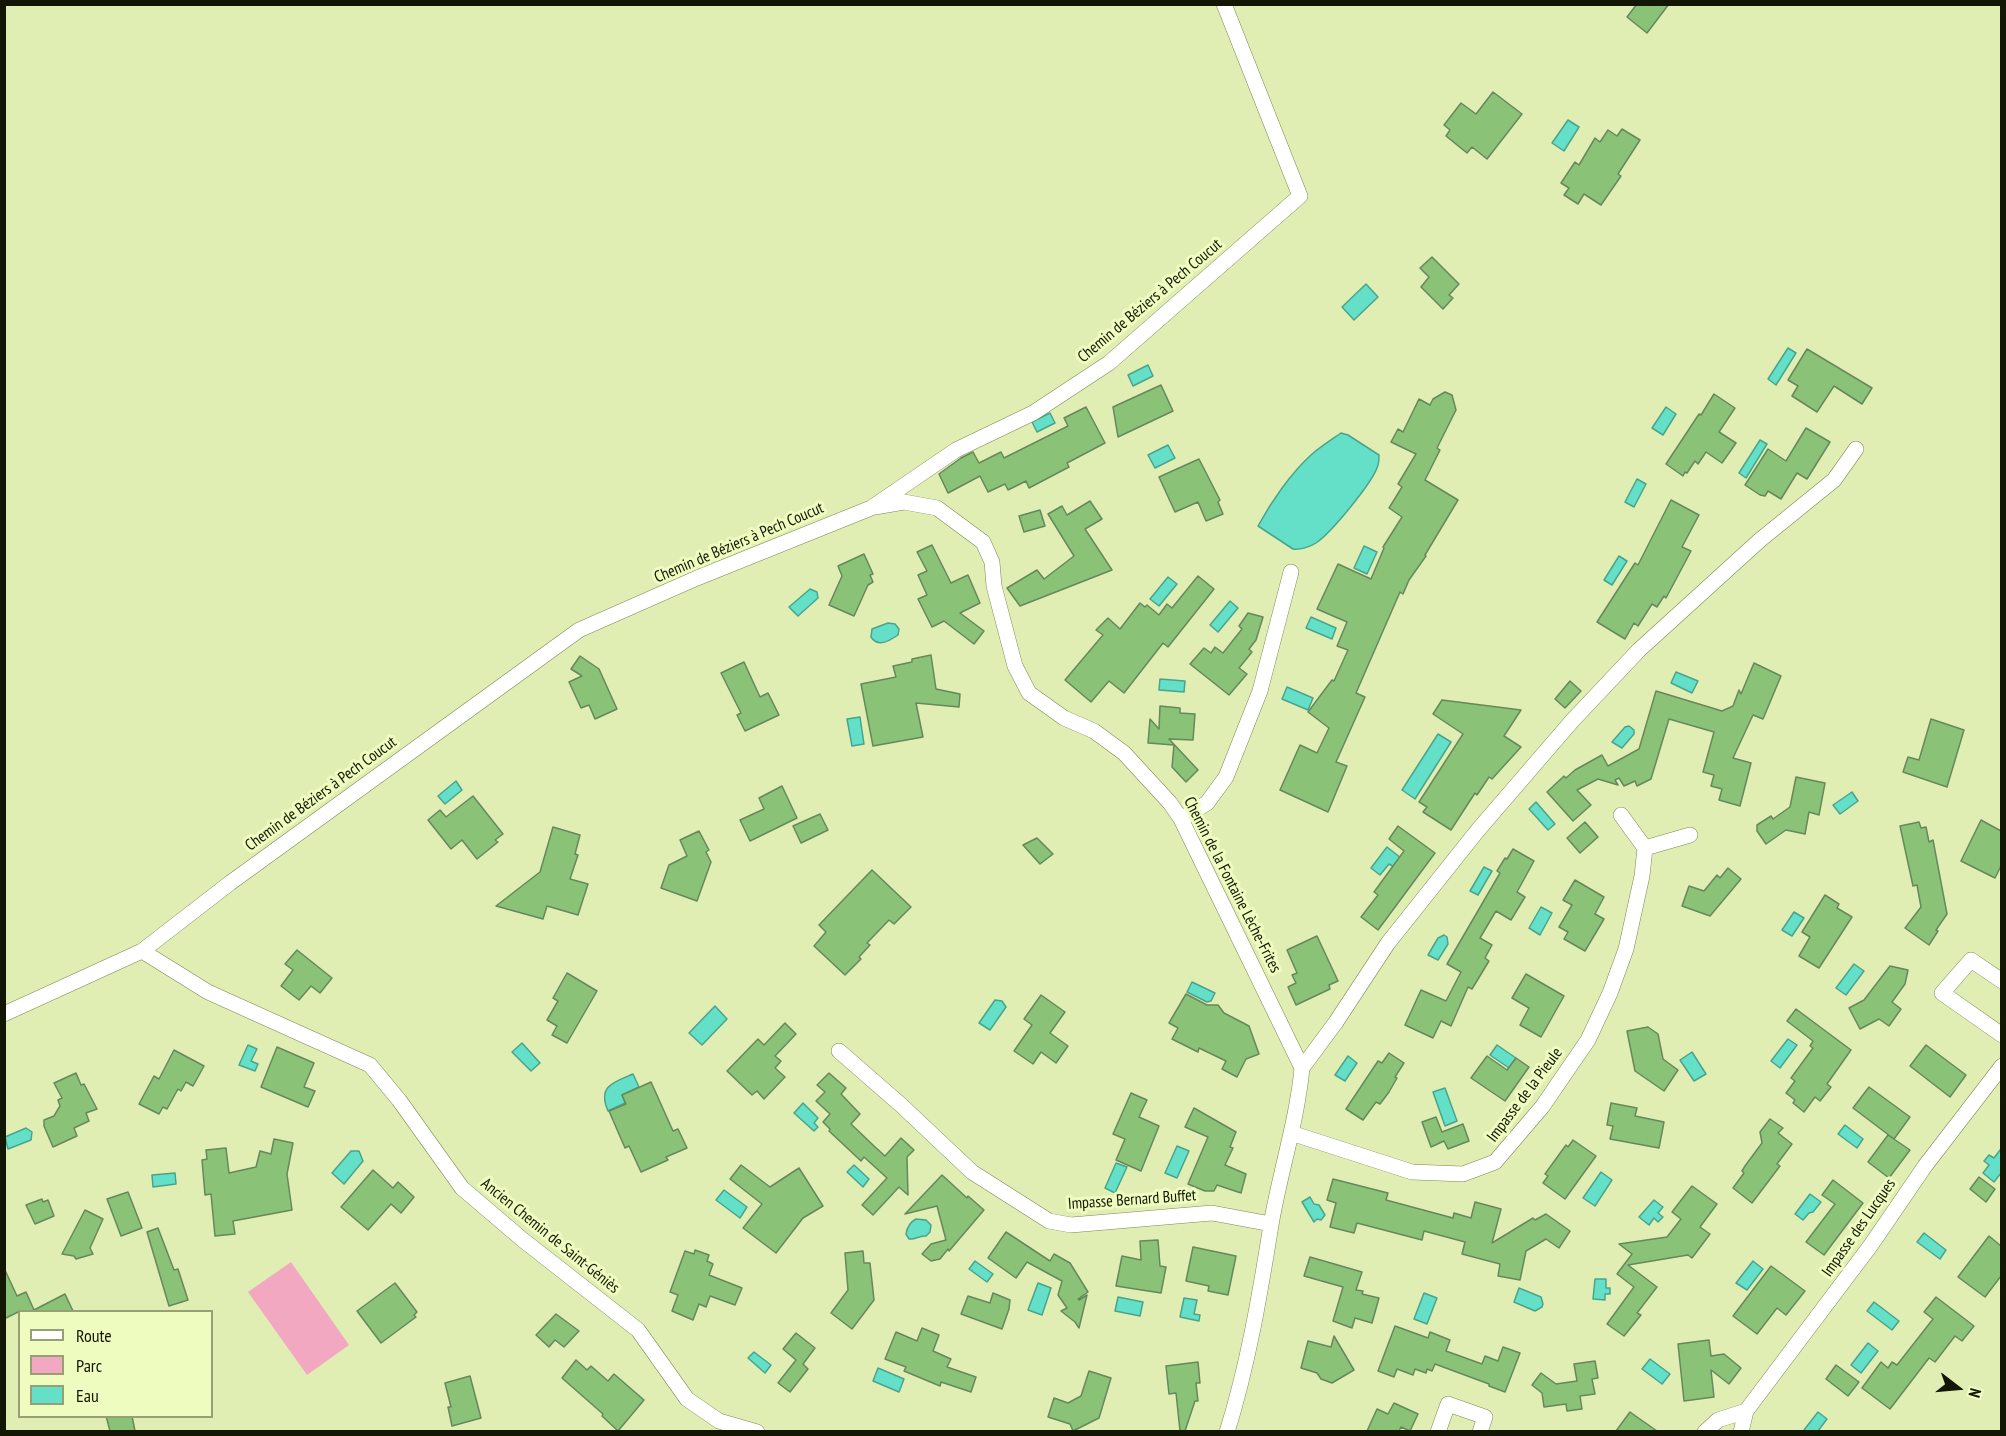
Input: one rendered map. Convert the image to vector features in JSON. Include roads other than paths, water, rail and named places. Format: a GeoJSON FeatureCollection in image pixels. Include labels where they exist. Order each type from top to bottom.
{"type":"FeatureCollection","features":[{"type":"Feature","properties":{"kind":"street","name":"Chemin de Béziers à Pech Coucut"},"geometry":{"type":"LineString","coordinates":[[4,1014],[142,951],[230,883],[579,630],[697,578],[871,508],[956,450],[1033,413],[1108,363],[1300,196],[1224,4]]}},
{"type":"Feature","properties":{"kind":"street"},"geometry":{"type":"LineString","coordinates":[[1227,1431],[1266,1265],[1271,1224],[1299,1099],[1302,1068],[1336,1022],[1388,943],[1478,830],[1572,721],[1639,650],[1760,540],[1834,480],[1856,450]]}},
{"type":"Feature","properties":{"kind":"street","name":"Chemin de la Fontaine Lèche-Frites"},"geometry":{"type":"LineString","coordinates":[[871,508],[904,502],[937,508],[983,542],[992,562],[994,586],[1015,666],[1029,693],[1064,718],[1094,731],[1124,753],[1170,803],[1181,819],[1302,1068]]}},
{"type":"Feature","properties":{"kind":"street"},"geometry":{"type":"LineString","coordinates":[[1181,819],[1207,803],[1226,777],[1260,691],[1291,572]]}},
{"type":"Feature","properties":{"kind":"street"},"geometry":{"type":"LineString","coordinates":[[1621,815],[1645,848],[1690,835]]}},
{"type":"Feature","properties":{"kind":"street","name":"Impasse de la Pieule"},"geometry":{"type":"LineString","coordinates":[[1291,1133],[1412,1172],[1463,1174],[1495,1162],[1542,1107],[1588,1040],[1610,993],[1626,949],[1642,876],[1645,848]]}},
{"type":"Feature","properties":{"kind":"street","name":"Ancien Chemin de Saint-Géniès"},"geometry":{"type":"LineString","coordinates":[[142,951],[208,992],[370,1065],[399,1100],[462,1188],[523,1240],[638,1330],[687,1399],[719,1421],[757,1431]]}},
{"type":"Feature","properties":{"kind":"street"},"geometry":{"type":"LineString","coordinates":[[2001,981],[1971,960],[1942,993],[2001,1035]]}},
{"type":"Feature","properties":{"kind":"street","name":"Impasse Bernard Buffet"},"geometry":{"type":"LineString","coordinates":[[839,1051],[972,1172],[1049,1221],[1071,1225],[1212,1213],[1271,1224]]}},
{"type":"Feature","properties":{"kind":"street","name":"Impasse des Lucques"},"geometry":{"type":"LineString","coordinates":[[1741,1431],[1746,1411],[1871,1245],[1925,1166],[2001,1066]]}},
{"type":"Feature","properties":{"kind":"street"},"geometry":{"type":"LineString","coordinates":[[1438,1431],[1448,1404],[1485,1417],[1480,1431]]}},
{"type":"Feature","properties":{"kind":"street"},"geometry":{"type":"LineString","coordinates":[[1705,1431],[1718,1420],[1746,1411]]}},
{"type":"Feature","properties":{"kind":"water"},"geometry":{"type":"Polygon","coordinates":[[[1568,120],[1579,127],[1564,151],[1552,143],[1568,120]]]}},
{"type":"Feature","properties":{"kind":"water"},"geometry":{"type":"Polygon","coordinates":[[[1366,284],[1378,297],[1354,320],[1342,307],[1366,284]]]}},
{"type":"Feature","properties":{"kind":"water"},"geometry":{"type":"Polygon","coordinates":[[[1788,348],[1796,353],[1776,385],[1768,379],[1788,348]]]}},
{"type":"Feature","properties":{"kind":"water"},"geometry":{"type":"Polygon","coordinates":[[[1148,365],[1153,376],[1133,386],[1128,375],[1148,365]]]}},
{"type":"Feature","properties":{"kind":"water"},"geometry":{"type":"Polygon","coordinates":[[[1666,407],[1676,414],[1663,435],[1652,428],[1666,407]]]}},
{"type":"Feature","properties":{"kind":"water"},"geometry":{"type":"Polygon","coordinates":[[[1050,413],[1055,423],[1037,432],[1032,422],[1050,413]]]}},
{"type":"Feature","properties":{"kind":"water"},"geometry":{"type":"Polygon","coordinates":[[[1341,433],[1379,455],[1375,473],[1361,494],[1323,537],[1308,547],[1293,549],[1258,526],[1296,470],[1314,452],[1341,433]]]}},
{"type":"Feature","properties":{"kind":"water"},"geometry":{"type":"Polygon","coordinates":[[[1760,440],[1767,444],[1746,478],[1739,473],[1760,440]]]}},
{"type":"Feature","properties":{"kind":"water"},"geometry":{"type":"Polygon","coordinates":[[[1168,445],[1175,458],[1155,468],[1148,455],[1168,445]]]}},
{"type":"Feature","properties":{"kind":"water"},"geometry":{"type":"Polygon","coordinates":[[[1637,479],[1646,484],[1634,507],[1625,502],[1637,479]]]}},
{"type":"Feature","properties":{"kind":"water"},"geometry":{"type":"Polygon","coordinates":[[[1364,546],[1377,552],[1367,574],[1354,568],[1364,546]]]}},
{"type":"Feature","properties":{"kind":"water"},"geometry":{"type":"Polygon","coordinates":[[[1619,556],[1627,561],[1612,585],[1604,580],[1619,556]]]}},
{"type":"Feature","properties":{"kind":"water"},"geometry":{"type":"Polygon","coordinates":[[[1168,577],[1177,584],[1159,606],[1150,599],[1168,577]]]}},
{"type":"Feature","properties":{"kind":"water"},"geometry":{"type":"Polygon","coordinates":[[[810,589],[817,592],[818,598],[798,616],[789,607],[810,589]]]}},
{"type":"Feature","properties":{"kind":"water"},"geometry":{"type":"Polygon","coordinates":[[[1230,601],[1238,608],[1218,632],[1210,625],[1230,601]]]}},
{"type":"Feature","properties":{"kind":"water"},"geometry":{"type":"Polygon","coordinates":[[[1311,617],[1336,628],[1332,639],[1306,628],[1311,617]]]}},
{"type":"Feature","properties":{"kind":"water"},"geometry":{"type":"Polygon","coordinates":[[[888,623],[895,624],[899,629],[898,635],[880,643],[871,637],[872,629],[888,623]]]}},
{"type":"Feature","properties":{"kind":"water"},"geometry":{"type":"Polygon","coordinates":[[[1676,672],[1698,681],[1692,693],[1671,683],[1676,672]]]}},
{"type":"Feature","properties":{"kind":"water"},"geometry":{"type":"Polygon","coordinates":[[[1160,679],[1185,681],[1184,692],[1159,690],[1160,679]]]}},
{"type":"Feature","properties":{"kind":"water"},"geometry":{"type":"Polygon","coordinates":[[[1287,687],[1313,698],[1308,710],[1282,699],[1287,687]]]}},
{"type":"Feature","properties":{"kind":"water"},"geometry":{"type":"Polygon","coordinates":[[[860,717],[864,744],[852,746],[847,719],[860,717]]]}},
{"type":"Feature","properties":{"kind":"water"},"geometry":{"type":"Polygon","coordinates":[[[1629,726],[1634,730],[1634,734],[1622,748],[1612,742],[1625,727],[1629,726]]]}},
{"type":"Feature","properties":{"kind":"water"},"geometry":{"type":"Polygon","coordinates":[[[1438,734],[1451,742],[1415,799],[1402,790],[1438,734]]]}},
{"type":"Feature","properties":{"kind":"water"},"geometry":{"type":"Polygon","coordinates":[[[456,781],[462,790],[445,804],[438,796],[456,781]]]}},
{"type":"Feature","properties":{"kind":"water"},"geometry":{"type":"Polygon","coordinates":[[[1852,792],[1858,801],[1840,814],[1833,805],[1852,792]]]}},
{"type":"Feature","properties":{"kind":"water"},"geometry":{"type":"Polygon","coordinates":[[[1536,802],[1555,824],[1548,830],[1529,809],[1536,802]]]}},
{"type":"Feature","properties":{"kind":"water"},"geometry":{"type":"Polygon","coordinates":[[[1387,847],[1401,858],[1394,867],[1389,864],[1380,875],[1371,868],[1387,847]]]}},
{"type":"Feature","properties":{"kind":"water"},"geometry":{"type":"Polygon","coordinates":[[[1484,867],[1492,871],[1478,895],[1470,891],[1484,867]]]}},
{"type":"Feature","properties":{"kind":"water"},"geometry":{"type":"Polygon","coordinates":[[[1541,907],[1552,913],[1540,935],[1529,928],[1541,907]]]}},
{"type":"Feature","properties":{"kind":"water"},"geometry":{"type":"Polygon","coordinates":[[[1794,912],[1804,918],[1792,936],[1782,930],[1794,912]]]}},
{"type":"Feature","properties":{"kind":"water"},"geometry":{"type":"Polygon","coordinates":[[[1444,935],[1447,937],[1448,944],[1438,960],[1428,955],[1438,938],[1444,935]]]}},
{"type":"Feature","properties":{"kind":"water"},"geometry":{"type":"Polygon","coordinates":[[[1854,964],[1864,971],[1846,995],[1836,988],[1854,964]]]}},
{"type":"Feature","properties":{"kind":"water"},"geometry":{"type":"Polygon","coordinates":[[[1192,982],[1215,993],[1211,1001],[1207,1002],[1187,992],[1192,982]]]}},
{"type":"Feature","properties":{"kind":"water"},"geometry":{"type":"Polygon","coordinates":[[[995,1000],[1002,1001],[1006,1007],[990,1030],[979,1023],[995,1000]]]}},
{"type":"Feature","properties":{"kind":"water"},"geometry":{"type":"Polygon","coordinates":[[[715,1006],[727,1019],[702,1045],[689,1033],[715,1006]]]}},
{"type":"Feature","properties":{"kind":"water"},"geometry":{"type":"Polygon","coordinates":[[[1788,1039],[1797,1045],[1780,1068],[1771,1061],[1788,1039]]]}},
{"type":"Feature","properties":{"kind":"water"},"geometry":{"type":"Polygon","coordinates":[[[522,1043],[540,1063],[531,1071],[512,1052],[522,1043]]]}},
{"type":"Feature","properties":{"kind":"water"},"geometry":{"type":"Polygon","coordinates":[[[248,1045],[257,1049],[251,1061],[258,1064],[255,1071],[239,1065],[248,1045]]]}},
{"type":"Feature","properties":{"kind":"water"},"geometry":{"type":"Polygon","coordinates":[[[1497,1045],[1516,1058],[1509,1068],[1490,1055],[1497,1045]]]}},
{"type":"Feature","properties":{"kind":"water"},"geometry":{"type":"Polygon","coordinates":[[[1692,1052],[1706,1074],[1694,1081],[1680,1060],[1692,1052]]]}},
{"type":"Feature","properties":{"kind":"water"},"geometry":{"type":"Polygon","coordinates":[[[1348,1056],[1357,1063],[1345,1081],[1335,1075],[1348,1056]]]}},
{"type":"Feature","properties":{"kind":"water"},"geometry":{"type":"Polygon","coordinates":[[[633,1074],[639,1087],[622,1095],[625,1103],[608,1111],[605,1103],[606,1090],[614,1083],[633,1074]]]}},
{"type":"Feature","properties":{"kind":"water"},"geometry":{"type":"Polygon","coordinates":[[[1445,1088],[1457,1121],[1445,1126],[1433,1092],[1445,1088]]]}},
{"type":"Feature","properties":{"kind":"water"},"geometry":{"type":"Polygon","coordinates":[[[803,1103],[818,1118],[814,1123],[818,1127],[814,1131],[794,1113],[803,1103]]]}},
{"type":"Feature","properties":{"kind":"water"},"geometry":{"type":"Polygon","coordinates":[[[1845,1125],[1863,1139],[1857,1148],[1838,1134],[1845,1125]]]}},
{"type":"Feature","properties":{"kind":"water"},"geometry":{"type":"Polygon","coordinates":[[[26,1128],[32,1132],[31,1140],[8,1149],[5,1137],[26,1128]]]}},
{"type":"Feature","properties":{"kind":"water"},"geometry":{"type":"Polygon","coordinates":[[[1177,1146],[1189,1151],[1177,1178],[1165,1173],[1177,1146]]]}},
{"type":"Feature","properties":{"kind":"water"},"geometry":{"type":"Polygon","coordinates":[[[2000,1150],[2001,1173],[1994,1182],[1983,1173],[1989,1165],[1984,1161],[1989,1155],[1994,1158],[2000,1150]]]}},
{"type":"Feature","properties":{"kind":"water"},"geometry":{"type":"Polygon","coordinates":[[[351,1151],[359,1151],[363,1161],[344,1184],[332,1173],[351,1151]]]}},
{"type":"Feature","properties":{"kind":"water"},"geometry":{"type":"Polygon","coordinates":[[[1116,1163],[1127,1167],[1115,1193],[1105,1188],[1116,1163]]]}},
{"type":"Feature","properties":{"kind":"water"},"geometry":{"type":"Polygon","coordinates":[[[854,1165],[869,1179],[863,1187],[847,1172],[854,1165]]]}},
{"type":"Feature","properties":{"kind":"water"},"geometry":{"type":"Polygon","coordinates":[[[1601,1172],[1612,1180],[1595,1206],[1583,1198],[1601,1172]]]}},
{"type":"Feature","properties":{"kind":"water"},"geometry":{"type":"Polygon","coordinates":[[[175,1173],[176,1184],[153,1187],[152,1175],[175,1173]]]}},
{"type":"Feature","properties":{"kind":"water"},"geometry":{"type":"Polygon","coordinates":[[[724,1190],[747,1207],[740,1218],[716,1200],[724,1190]]]}},
{"type":"Feature","properties":{"kind":"water"},"geometry":{"type":"Polygon","coordinates":[[[1810,1194],[1821,1202],[1803,1220],[1795,1214],[1810,1194]]]}},
{"type":"Feature","properties":{"kind":"water"},"geometry":{"type":"Polygon","coordinates":[[[1310,1197],[1325,1215],[1321,1220],[1317,1219],[1314,1222],[1302,1202],[1310,1197]]]}},
{"type":"Feature","properties":{"kind":"water"},"geometry":{"type":"Polygon","coordinates":[[[1654,1200],[1663,1207],[1658,1213],[1663,1217],[1658,1222],[1654,1218],[1649,1225],[1639,1217],[1654,1200]]]}},
{"type":"Feature","properties":{"kind":"water"},"geometry":{"type":"Polygon","coordinates":[[[916,1219],[926,1220],[931,1225],[930,1232],[926,1236],[909,1239],[906,1234],[907,1230],[910,1223],[916,1219]]]}},
{"type":"Feature","properties":{"kind":"water"},"geometry":{"type":"Polygon","coordinates":[[[1924,1233],[1946,1250],[1940,1259],[1917,1242],[1924,1233]]]}},
{"type":"Feature","properties":{"kind":"water"},"geometry":{"type":"Polygon","coordinates":[[[975,1261],[993,1274],[987,1282],[969,1269],[975,1261]]]}},
{"type":"Feature","properties":{"kind":"water"},"geometry":{"type":"Polygon","coordinates":[[[1753,1261],[1763,1269],[1747,1290],[1736,1283],[1753,1261]]]}},
{"type":"Feature","properties":{"kind":"water"},"geometry":{"type":"Polygon","coordinates":[[[1595,1279],[1606,1279],[1606,1288],[1610,1288],[1610,1294],[1605,1294],[1605,1300],[1593,1299],[1595,1279]]]}},
{"type":"Feature","properties":{"kind":"water"},"geometry":{"type":"Polygon","coordinates":[[[1038,1283],[1051,1288],[1042,1315],[1028,1310],[1038,1283]]]}},
{"type":"Feature","properties":{"kind":"water"},"geometry":{"type":"Polygon","coordinates":[[[1519,1288],[1541,1297],[1542,1307],[1535,1311],[1514,1302],[1519,1288]]]}},
{"type":"Feature","properties":{"kind":"water"},"geometry":{"type":"Polygon","coordinates":[[[1424,1293],[1437,1298],[1427,1324],[1414,1319],[1424,1293]]]}},
{"type":"Feature","properties":{"kind":"water"},"geometry":{"type":"Polygon","coordinates":[[[1118,1297],[1143,1302],[1140,1316],[1115,1311],[1118,1297]]]}},
{"type":"Feature","properties":{"kind":"water"},"geometry":{"type":"Polygon","coordinates":[[[1184,1298],[1197,1300],[1194,1314],[1200,1315],[1199,1321],[1180,1317],[1184,1298]]]}},
{"type":"Feature","properties":{"kind":"water"},"geometry":{"type":"Polygon","coordinates":[[[1874,1302],[1899,1321],[1892,1330],[1867,1311],[1874,1302]]]}},
{"type":"Feature","properties":{"kind":"water"},"geometry":{"type":"Polygon","coordinates":[[[1868,1343],[1878,1351],[1861,1373],[1851,1365],[1868,1343]]]}},
{"type":"Feature","properties":{"kind":"water"},"geometry":{"type":"Polygon","coordinates":[[[754,1352],[771,1365],[765,1373],[748,1358],[754,1352]]]}},
{"type":"Feature","properties":{"kind":"water"},"geometry":{"type":"Polygon","coordinates":[[[1650,1359],[1670,1374],[1662,1384],[1642,1369],[1650,1359]]]}},
{"type":"Feature","properties":{"kind":"water"},"geometry":{"type":"Polygon","coordinates":[[[878,1368],[904,1379],[899,1392],[873,1381],[878,1368]]]}},
{"type":"Feature","properties":{"kind":"water"},"geometry":{"type":"Polygon","coordinates":[[[1818,1412],[1827,1419],[1818,1431],[1805,1431],[1804,1430],[1818,1412]]]}}]}
